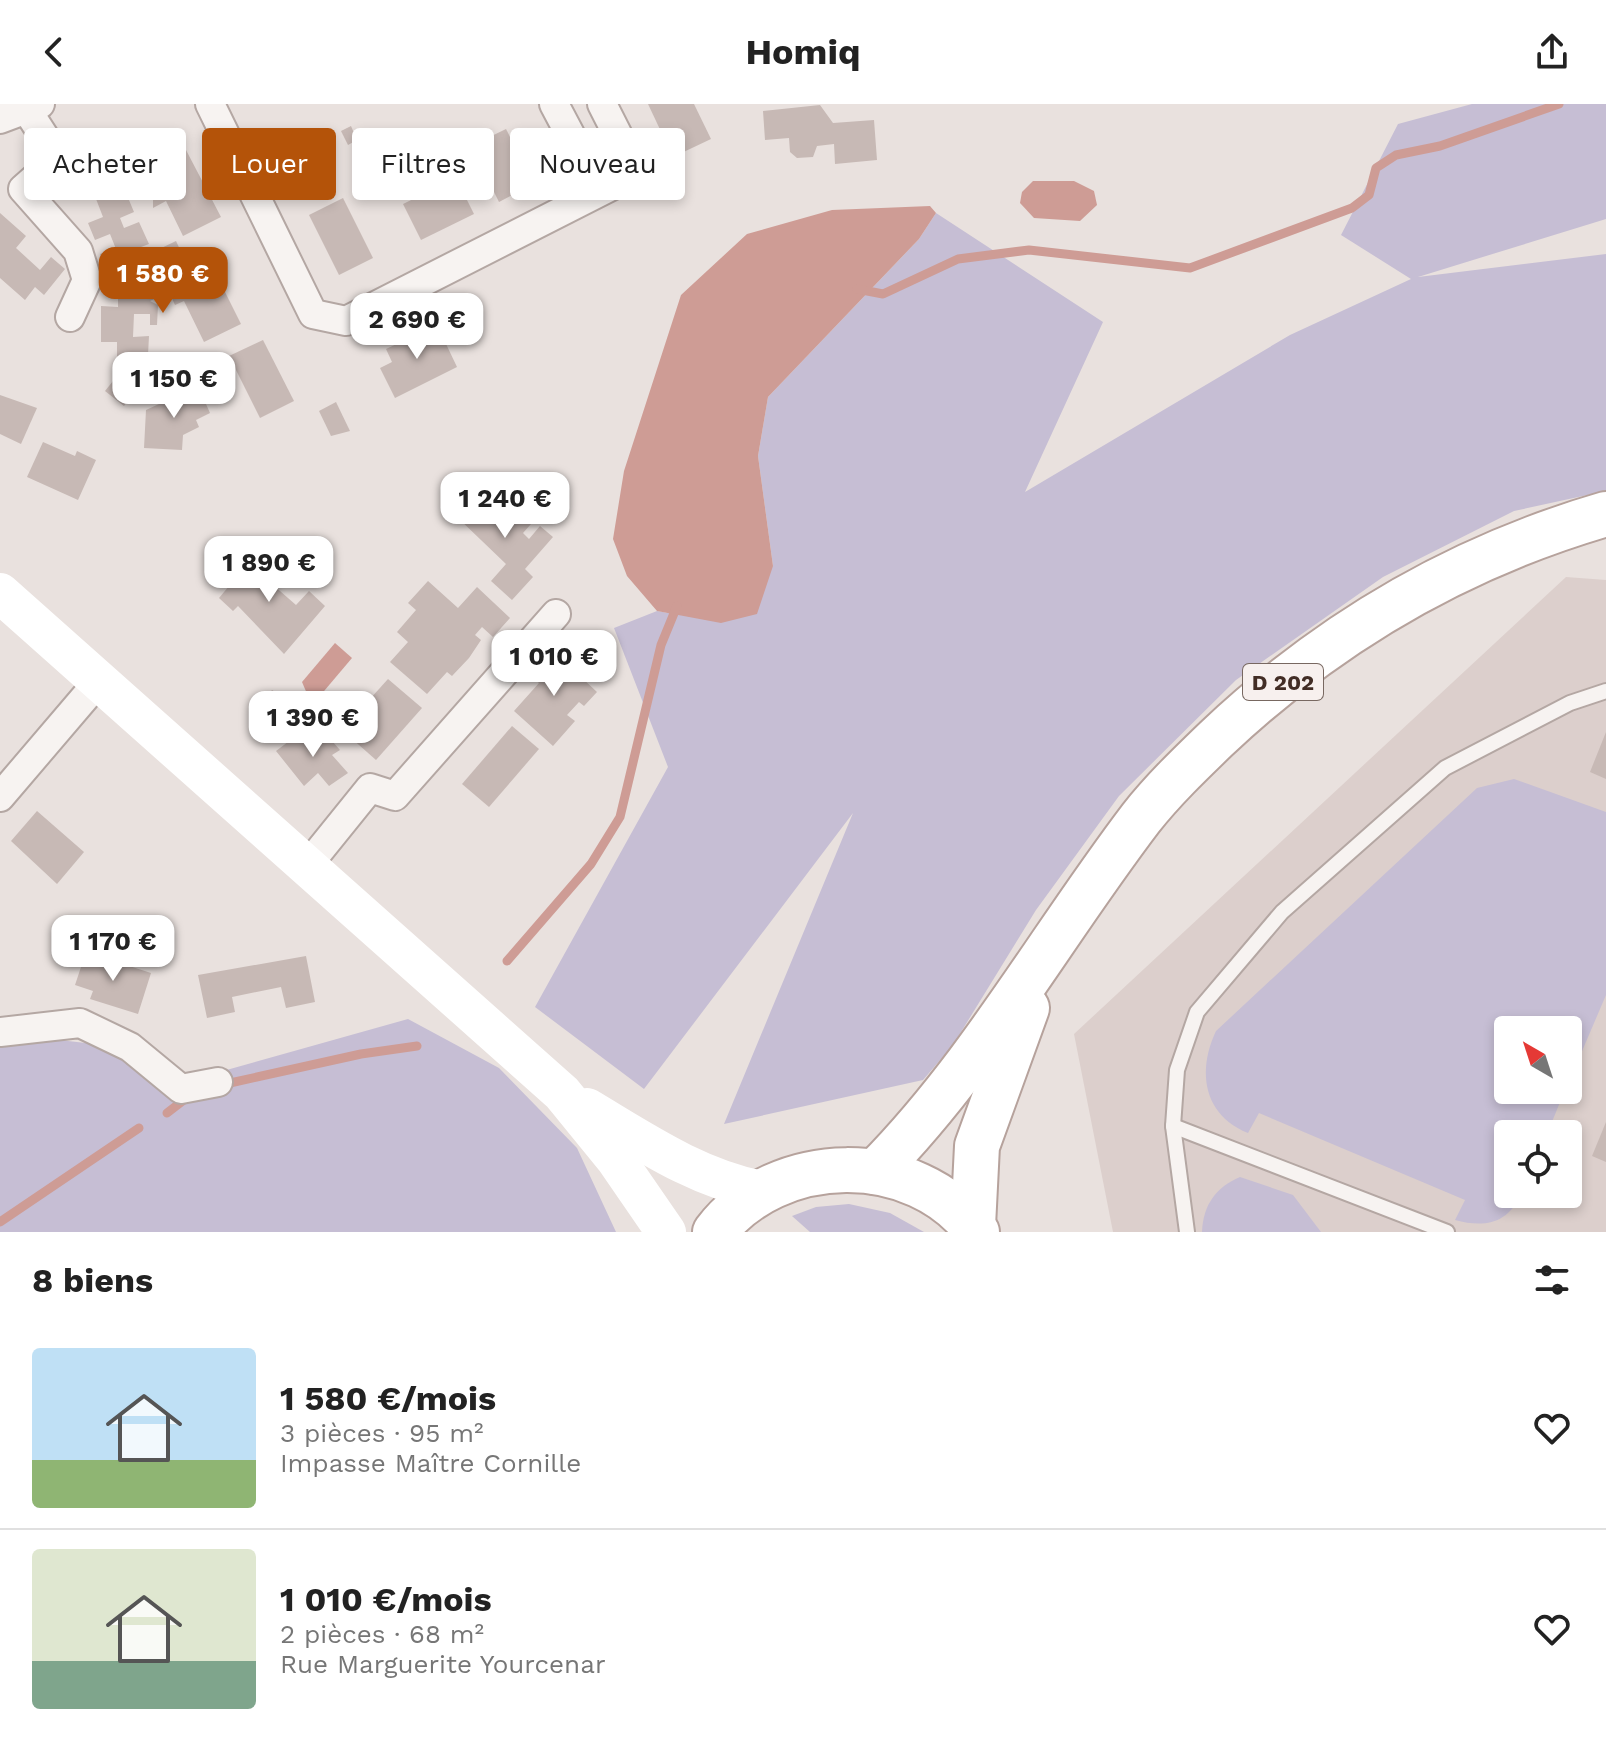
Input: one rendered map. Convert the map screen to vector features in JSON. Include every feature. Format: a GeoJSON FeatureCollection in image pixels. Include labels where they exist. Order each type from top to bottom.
{"type":"FeatureCollection","features":[{"type":"Feature","properties":{"kind":"main road","name":"D 202"},"geometry":{"type":"LineString","coordinates":[[875,1172],[927,1119],[1144,815],[1249,709],[1341,636],[1400,599],[1473,561],[1606,514]]}},
{"type":"Feature","properties":{"kind":"main road"},"geometry":{"type":"LineString","coordinates":[[0,593],[562,1093],[615,1158],[666,1232]]}},
{"type":"Feature","properties":{"kind":"main road","name":"D 202"},"geometry":{"type":"LineString","coordinates":[[975,1229],[977,1146],[1045,957]]}},
{"type":"Feature","properties":{"kind":"main road"},"geometry":{"type":"LineString","coordinates":[[562,1093],[693,1170],[725,1183],[762,1191]]}},
{"type":"Feature","properties":{"kind":"main road"},"geometry":{"type":"LineString","coordinates":[[715,1232],[762,1191],[807,1174],[843,1169],[875,1172],[926,1189],[975,1229]]}},
{"type":"Feature","properties":{"kind":"street"},"geometry":{"type":"LineString","coordinates":[[210,104],[313,314],[346,321],[582,200]]}},
{"type":"Feature","properties":{"kind":"street"},"geometry":{"type":"LineString","coordinates":[[554,104],[567,128]]}},
{"type":"Feature","properties":{"kind":"street"},"geometry":{"type":"LineString","coordinates":[[602,104],[614,128]]}},
{"type":"Feature","properties":{"kind":"street"},"geometry":{"type":"LineString","coordinates":[[14,111],[58,158],[23,189],[78,251],[87,280],[70,317]]}},
{"type":"Feature","properties":{"kind":"street"},"geometry":{"type":"LineString","coordinates":[[307,866],[370,788],[395,796],[556,614]]}},
{"type":"Feature","properties":{"kind":"street"},"geometry":{"type":"LineString","coordinates":[[0,797],[99,681]]}},
{"type":"Feature","properties":{"kind":"street"},"geometry":{"type":"LineString","coordinates":[[0,1032],[80,1023],[130,1047],[181,1089],[218,1082]]}},
{"type":"Feature","properties":{"kind":"lane"},"geometry":{"type":"LineString","coordinates":[[1187,1232],[1173,1126],[1177,1070],[1197,1012],[1282,912],[1445,768],[1570,703],[1606,691]]}},
{"type":"Feature","properties":{"kind":"lane"},"geometry":{"type":"LineString","coordinates":[[1173,1126],[1447,1232]]}},
{"type":"Feature","properties":{"kind":"shaded area"},"geometry":{"type":"Polygon","coordinates":[[[1472,104],[1606,104],[1606,219],[1418,277],[1606,254],[1606,491],[1514,511],[1383,577],[1236,680],[1119,796],[1036,910],[953,1045],[923,1080],[724,1124],[853,813],[644,1089],[535,1007],[668,767],[614,628],[657,611],[674,614],[773,566],[758,456],[768,397],[919,239],[936,213],[1103,322],[1025,492],[1290,335],[1411,279],[1341,235],[1398,124],[1472,104]]]}},
{"type":"Feature","properties":{"kind":"shaded area"},"geometry":{"type":"Polygon","coordinates":[[[1033,181],[1074,181],[1094,191],[1097,205],[1080,221],[1034,218],[1020,203],[1022,192],[1033,181]]]}},
{"type":"Feature","properties":{"kind":"shaded area"},"geometry":{"type":"Polygon","coordinates":[[[930,206],[936,213],[919,239],[768,397],[758,456],[773,566],[757,614],[721,623],[657,611],[627,576],[613,539],[624,471],[681,295],[747,234],[832,210],[930,206]]]}},
{"type":"Feature","properties":{"kind":"shaded area"},"geometry":{"type":"Polygon","coordinates":[[[1566,577],[1606,580],[1606,1232],[1113,1232],[1074,1034],[1566,577]]]}},
{"type":"Feature","properties":{"kind":"shaded area"},"geometry":{"type":"Polygon","coordinates":[[[335,643],[352,658],[319,697],[308,696],[302,682],[335,643]]]}},
{"type":"Feature","properties":{"kind":"shaded area"},"geometry":{"type":"Polygon","coordinates":[[[1514,779],[1606,812],[1606,995],[1582,1051],[1582,1016],[1494,1016],[1494,1104],[1559,1104],[1553,1120],[1494,1120],[1494,1208],[1512,1208],[1502,1218],[1476,1224],[1455,1220],[1465,1200],[1259,1113],[1248,1133],[1233,1125],[1213,1103],[1206,1076],[1210,1046],[1216,1031],[1477,788],[1514,779]]]}},
{"type":"Feature","properties":{"kind":"shaded area"},"geometry":{"type":"Polygon","coordinates":[[[408,1019],[499,1068],[577,1148],[616,1232],[0,1232],[0,1043],[42,1038],[103,1045],[171,1095],[198,1078],[408,1019]]]}},
{"type":"Feature","properties":{"kind":"shaded area"},"geometry":{"type":"Polygon","coordinates":[[[1240,1177],[1293,1195],[1321,1232],[1202,1232],[1205,1213],[1212,1198],[1240,1177]]]}},
{"type":"Feature","properties":{"kind":"shaded area"},"geometry":{"type":"Polygon","coordinates":[[[849,1204],[890,1213],[924,1232],[810,1232],[792,1216],[816,1207],[849,1204]]]}},
{"type":"Feature","properties":{"kind":"building"},"geometry":{"type":"Polygon","coordinates":[[[648,104],[694,104],[711,139],[685,151],[685,128],[659,128],[648,104]]]}},
{"type":"Feature","properties":{"kind":"building"},"geometry":{"type":"Polygon","coordinates":[[[820,105],[833,123],[874,120],[877,160],[835,164],[834,144],[817,146],[813,157],[797,158],[790,152],[789,138],[765,140],[763,111],[820,105]]]}},
{"type":"Feature","properties":{"kind":"building"},"geometry":{"type":"Polygon","coordinates":[[[351,126],[352,143],[348,145],[341,131],[351,126]]]}},
{"type":"Feature","properties":{"kind":"building"},"geometry":{"type":"Polygon","coordinates":[[[506,129],[510,137],[510,196],[499,202],[494,192],[494,135],[506,129]]]}},
{"type":"Feature","properties":{"kind":"building"},"geometry":{"type":"Polygon","coordinates":[[[186,150],[202,181],[202,200],[212,200],[221,217],[183,236],[166,201],[153,208],[153,200],[186,200],[186,150]]]}},
{"type":"Feature","properties":{"kind":"building"},"geometry":{"type":"Polygon","coordinates":[[[343,198],[373,258],[339,275],[309,215],[343,198]]]}},
{"type":"Feature","properties":{"kind":"building"},"geometry":{"type":"Polygon","coordinates":[[[96,200],[129,200],[134,212],[120,218],[124,228],[139,222],[149,244],[133,250],[138,261],[107,271],[100,254],[116,249],[110,234],[95,240],[88,223],[103,217],[96,200]]]}},
{"type":"Feature","properties":{"kind":"building"},"geometry":{"type":"Polygon","coordinates":[[[411,200],[467,200],[474,214],[421,240],[403,204],[411,200]]]}},
{"type":"Feature","properties":{"kind":"building"},"geometry":{"type":"Polygon","coordinates":[[[0,213],[26,236],[16,248],[40,270],[51,257],[65,269],[44,295],[35,287],[25,300],[0,278],[0,213]]]}},
{"type":"Feature","properties":{"kind":"building"},"geometry":{"type":"Polygon","coordinates":[[[176,241],[184,258],[193,254],[203,275],[214,270],[241,324],[204,342],[184,301],[175,305],[169,292],[150,301],[158,305],[157,325],[150,325],[150,314],[134,314],[133,337],[149,336],[146,393],[134,393],[124,406],[105,391],[117,376],[117,342],[101,342],[101,306],[118,307],[118,290],[151,290],[153,252],[176,241]]]}},
{"type":"Feature","properties":{"kind":"building"},"geometry":{"type":"Polygon","coordinates":[[[437,325],[457,367],[395,398],[380,368],[392,362],[386,349],[437,325]]]}},
{"type":"Feature","properties":{"kind":"building"},"geometry":{"type":"Polygon","coordinates":[[[263,340],[294,401],[260,418],[229,356],[263,340]]]}},
{"type":"Feature","properties":{"kind":"building"},"geometry":{"type":"Polygon","coordinates":[[[198,386],[210,413],[196,420],[199,427],[183,435],[182,450],[144,448],[146,410],[198,386]]]}},
{"type":"Feature","properties":{"kind":"building"},"geometry":{"type":"Polygon","coordinates":[[[0,395],[37,408],[21,444],[0,434],[0,395]]]}},
{"type":"Feature","properties":{"kind":"building"},"geometry":{"type":"Polygon","coordinates":[[[336,402],[350,431],[331,436],[319,411],[336,402]]]}},
{"type":"Feature","properties":{"kind":"building"},"geometry":{"type":"Polygon","coordinates":[[[43,442],[75,456],[77,451],[96,460],[78,500],[27,477],[43,442]]]}},
{"type":"Feature","properties":{"kind":"building"},"geometry":{"type":"Polygon","coordinates":[[[484,488],[531,524],[523,533],[529,539],[540,526],[553,537],[525,569],[533,577],[512,600],[491,581],[506,564],[457,517],[484,488]]]}},
{"type":"Feature","properties":{"kind":"building"},"geometry":{"type":"Polygon","coordinates":[[[246,552],[268,572],[264,577],[296,605],[309,591],[325,606],[284,654],[238,606],[233,611],[219,598],[234,580],[227,574],[246,552]]]}},
{"type":"Feature","properties":{"kind":"building"},"geometry":{"type":"Polygon","coordinates":[[[428,581],[458,608],[477,587],[510,618],[493,637],[482,627],[475,635],[481,640],[469,658],[452,676],[447,672],[427,694],[390,662],[408,642],[397,632],[416,610],[408,603],[428,581]]]}},
{"type":"Feature","properties":{"kind":"building"},"geometry":{"type":"Polygon","coordinates":[[[551,649],[597,692],[584,706],[579,702],[567,715],[575,721],[553,746],[514,711],[539,683],[529,673],[551,649]]]}},
{"type":"Feature","properties":{"kind":"building"},"geometry":{"type":"Polygon","coordinates":[[[388,679],[422,708],[376,760],[342,730],[388,679]]]}},
{"type":"Feature","properties":{"kind":"building"},"geometry":{"type":"Polygon","coordinates":[[[272,690],[287,700],[277,714],[263,703],[272,690]]]}},
{"type":"Feature","properties":{"kind":"building"},"geometry":{"type":"Polygon","coordinates":[[[512,726],[539,749],[489,807],[462,784],[512,726]]]}},
{"type":"Feature","properties":{"kind":"building"},"geometry":{"type":"Polygon","coordinates":[[[301,732],[309,743],[324,732],[340,750],[332,755],[348,773],[329,786],[318,773],[304,786],[276,751],[301,732]]]}},
{"type":"Feature","properties":{"kind":"building"},"geometry":{"type":"Polygon","coordinates":[[[1606,732],[1606,779],[1590,772],[1606,732]]]}},
{"type":"Feature","properties":{"kind":"building"},"geometry":{"type":"Polygon","coordinates":[[[37,811],[84,852],[57,884],[11,841],[37,811]]]}},
{"type":"Feature","properties":{"kind":"building"},"geometry":{"type":"Polygon","coordinates":[[[86,952],[151,973],[138,1014],[90,999],[93,991],[75,985],[86,952]]]}},
{"type":"Feature","properties":{"kind":"building"},"geometry":{"type":"Polygon","coordinates":[[[306,956],[315,1002],[286,1008],[281,987],[232,997],[235,1012],[207,1018],[198,975],[306,956]]]}},
{"type":"Feature","properties":{"kind":"building"},"geometry":{"type":"Polygon","coordinates":[[[1606,1122],[1606,1162],[1592,1156],[1606,1122]]]}},
{"type":"Feature","properties":{"kind":"waterway"},"geometry":{"type":"LineString","coordinates":[[857,289],[883,294],[958,259],[1029,250],[1190,268],[1352,208],[1369,195],[1376,168],[1396,155],[1440,146],[1559,104]]}},
{"type":"Feature","properties":{"kind":"waterway"},"geometry":{"type":"LineString","coordinates":[[507,961],[591,864],[620,817],[661,645],[677,606]]}},
{"type":"Feature","properties":{"kind":"waterway"},"geometry":{"type":"LineString","coordinates":[[221,1085],[361,1054],[417,1046]]}},
{"type":"Feature","properties":{"kind":"waterway"},"geometry":{"type":"LineString","coordinates":[[167,1113],[189,1096]]}},
{"type":"Feature","properties":{"kind":"waterway"},"geometry":{"type":"LineString","coordinates":[[0,1222],[139,1128]]}}]}
